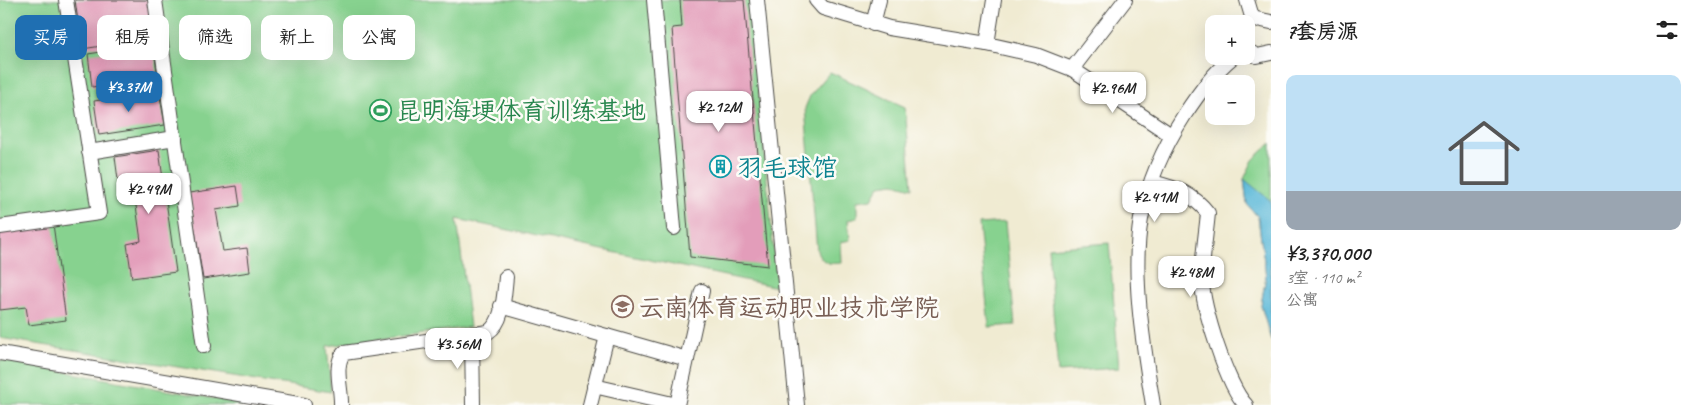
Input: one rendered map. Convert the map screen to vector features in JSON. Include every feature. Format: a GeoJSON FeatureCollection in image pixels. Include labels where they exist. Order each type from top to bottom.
{"type":"FeatureCollection","features":[{"type":"Feature","properties":{"kind":"street"},"geometry":{"type":"LineString","coordinates":[[0,227],[99,213],[66,0]]}},
{"type":"Feature","properties":{"kind":"street"},"geometry":{"type":"LineString","coordinates":[[155,0],[204,346]]}},
{"type":"Feature","properties":{"kind":"street"},"geometry":{"type":"LineString","coordinates":[[654,0],[674,228]]}},
{"type":"Feature","properties":{"kind":"street"},"geometry":{"type":"LineString","coordinates":[[757,0],[797,405]]}},
{"type":"Feature","properties":{"kind":"street"},"geometry":{"type":"LineString","coordinates":[[816,0],[823,8],[873,24],[986,44],[1036,56],[1072,70],[1171,136]]}},
{"type":"Feature","properties":{"kind":"street"},"geometry":{"type":"LineString","coordinates":[[873,24],[879,0]]}},
{"type":"Feature","properties":{"kind":"street"},"geometry":{"type":"LineString","coordinates":[[986,44],[994,0]]}},
{"type":"Feature","properties":{"kind":"street"},"geometry":{"type":"LineString","coordinates":[[1072,70],[1125,0]]}},
{"type":"Feature","properties":{"kind":"street"},"geometry":{"type":"LineString","coordinates":[[1247,0],[1249,15]]}},
{"type":"Feature","properties":{"kind":"street"},"geometry":{"type":"LineString","coordinates":[[1255,21],[1262,19],[1271,22]]}},
{"type":"Feature","properties":{"kind":"street"},"geometry":{"type":"LineString","coordinates":[[1255,55],[1271,53]]}},
{"type":"Feature","properties":{"kind":"street"},"geometry":{"type":"LineString","coordinates":[[1153,405],[1139,302],[1141,219],[1152,182],[1171,136],[1195,98],[1223,65]]}},
{"type":"Feature","properties":{"kind":"street"},"geometry":{"type":"LineString","coordinates":[[89,152],[175,138]]}},
{"type":"Feature","properties":{"kind":"street"},"geometry":{"type":"LineString","coordinates":[[1152,182],[1172,187],[1197,200],[1208,213],[1202,280],[1213,335],[1236,391],[1245,405]]}},
{"type":"Feature","properties":{"kind":"street"},"geometry":{"type":"LineString","coordinates":[[341,405],[339,366],[340,358],[344,353],[472,336],[488,332],[494,328],[499,319],[506,277]]}},
{"type":"Feature","properties":{"kind":"street"},"geometry":{"type":"LineString","coordinates":[[594,386],[677,405],[702,291]]}},
{"type":"Feature","properties":{"kind":"street"},"geometry":{"type":"LineString","coordinates":[[501,306],[687,359]]}},
{"type":"Feature","properties":{"kind":"street"},"geometry":{"type":"LineString","coordinates":[[472,336],[472,405]]}},
{"type":"Feature","properties":{"kind":"street"},"geometry":{"type":"LineString","coordinates":[[590,405],[607,336]]}},
{"type":"Feature","properties":{"kind":"street"},"geometry":{"type":"LineString","coordinates":[[0,352],[304,405]]}},
{"type":"Feature","properties":{"kind":"green space","name":"昆明海埂体育训练基地"},"geometry":{"type":"Polygon","coordinates":[[[0,0],[750,0],[777,287],[457,219],[470,327],[327,346],[331,392],[0,338],[0,0]]]}},
{"type":"Feature","properties":{"kind":"green space"},"geometry":{"type":"Polygon","coordinates":[[[830,72],[905,107],[912,188],[894,183],[880,185],[872,199],[857,201],[857,218],[848,220],[850,240],[841,242],[842,263],[824,261],[817,251],[805,108],[810,96],[830,72]]]}},
{"type":"Feature","properties":{"kind":"green space"},"geometry":{"type":"Polygon","coordinates":[[[1271,143],[1271,340],[1261,305],[1266,276],[1258,217],[1247,204],[1244,179],[1253,160],[1271,143]]]}},
{"type":"Feature","properties":{"kind":"green space"},"geometry":{"type":"Polygon","coordinates":[[[1005,222],[1015,325],[989,327],[979,224],[1005,222]]]}},
{"type":"Feature","properties":{"kind":"green space"},"geometry":{"type":"Polygon","coordinates":[[[1109,243],[1119,368],[1058,372],[1048,248],[1109,243]]]}},
{"type":"Feature","properties":{"kind":"green space"},"geometry":{"type":"Polygon","coordinates":[[[0,360],[249,405],[0,405],[0,360]]]}},
{"type":"Feature","properties":{"kind":"water"},"geometry":{"type":"Polygon","coordinates":[[[1244,179],[1271,201],[1271,340],[1261,305],[1266,276],[1258,217],[1247,204],[1244,179]]]}},
{"type":"Feature","properties":{"kind":"building"},"geometry":{"type":"Polygon","coordinates":[[[75,0],[150,0],[152,15],[97,15],[97,47],[87,48],[87,15],[77,15],[75,0]]]}},
{"type":"Feature","properties":{"kind":"building","name":"羽毛球馆"},"geometry":{"type":"Polygon","coordinates":[[[680,0],[744,0],[768,266],[690,257],[672,28],[682,27],[680,0]]]}},
{"type":"Feature","properties":{"kind":"building"},"geometry":{"type":"Polygon","coordinates":[[[97,53],[97,60],[155,60],[158,78],[92,87],[88,54],[97,53]]]}},
{"type":"Feature","properties":{"kind":"building"},"geometry":{"type":"Polygon","coordinates":[[[159,91],[165,125],[99,135],[94,101],[159,91]]]}},
{"type":"Feature","properties":{"kind":"building"},"geometry":{"type":"Polygon","coordinates":[[[159,150],[176,272],[132,278],[127,244],[141,241],[132,178],[118,180],[115,157],[159,150]]]}},
{"type":"Feature","properties":{"kind":"building"},"geometry":{"type":"Polygon","coordinates":[[[237,186],[240,206],[216,210],[223,251],[247,248],[250,272],[203,279],[189,193],[237,186]]]}},
{"type":"Feature","properties":{"kind":"building"},"geometry":{"type":"Polygon","coordinates":[[[53,224],[66,320],[29,325],[26,307],[0,310],[0,231],[53,224]]]}},
{"type":"Feature","properties":{"kind":"place","name":"昆明海埂体育训练基地"},"geometry":{"type":"Point","coordinates":[380,110]}},
{"type":"Feature","properties":{"kind":"place","name":"羽毛球馆"},"geometry":{"type":"Point","coordinates":[721,167]}},
{"type":"Feature","properties":{"kind":"place","name":"云南体育运动职业技术学院"},"geometry":{"type":"Point","coordinates":[623,307]}}]}
